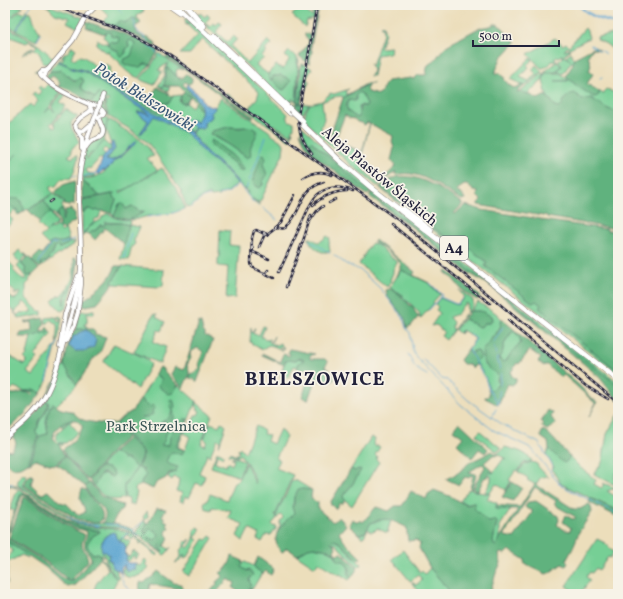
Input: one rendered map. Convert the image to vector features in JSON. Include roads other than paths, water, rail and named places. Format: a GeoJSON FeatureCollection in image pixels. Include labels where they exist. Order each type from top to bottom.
{"type":"FeatureCollection","features":[{"type":"Feature","properties":{"kind":"highway"},"geometry":{"type":"LineString","coordinates":[[170,5],[202,28]]}},
{"type":"Feature","properties":{"kind":"highway","name":"Aleja Piastów Śląskich"},"geometry":{"type":"LineString","coordinates":[[176,5],[303,123],[382,192],[618,376]]}},
{"type":"Feature","properties":{"kind":"highway","name":"Aleja Piastów Śląskich"},"geometry":{"type":"LineString","coordinates":[[181,5],[202,28]]}},
{"type":"Feature","properties":{"kind":"highway"},"geometry":{"type":"LineString","coordinates":[[186,5],[202,28]]}},
{"type":"Feature","properties":{"kind":"highway","name":"Aleja Piastów Śląskich"},"geometry":{"type":"LineString","coordinates":[[303,123],[340,161],[372,189],[618,380]]}},
{"type":"Feature","properties":{"kind":"main road"},"geometry":{"type":"LineString","coordinates":[[83,150],[89,143],[102,136],[103,133],[94,112],[86,103],[67,95],[47,81],[45,73],[75,38],[87,15],[97,5]]}},
{"type":"Feature","properties":{"kind":"main road"},"geometry":{"type":"LineString","coordinates":[[72,308],[79,263],[77,202],[78,179],[83,150],[94,112],[102,94]]}},
{"type":"Feature","properties":{"kind":"main road"},"geometry":{"type":"LineString","coordinates":[[83,150],[82,138],[75,126],[77,121],[94,112]]}},
{"type":"Feature","properties":{"kind":"main road"},"geometry":{"type":"LineString","coordinates":[[77,129],[84,131],[90,126]]}},
{"type":"Feature","properties":{"kind":"main road"},"geometry":{"type":"LineString","coordinates":[[90,126],[92,136],[98,139]]}},
{"type":"Feature","properties":{"kind":"main road"},"geometry":{"type":"LineString","coordinates":[[60,350],[74,325],[78,311],[81,285],[78,179]]}},
{"type":"Feature","properties":{"kind":"main road"},"geometry":{"type":"LineString","coordinates":[[67,314],[72,308],[81,268]]}},
{"type":"Feature","properties":{"kind":"main road"},"geometry":{"type":"LineString","coordinates":[[5,437],[28,416],[42,398],[51,378],[60,350],[67,314],[78,276]]}},
{"type":"Feature","properties":{"kind":"water"},"geometry":{"type":"Polygon","coordinates":[[[67,65],[75,69],[86,71],[119,93],[191,132],[208,154],[227,170],[238,182],[237,183],[226,170],[206,155],[186,133],[154,116],[140,134],[148,121],[137,112],[143,112],[151,115],[150,114],[86,72],[72,69],[67,65]]]}},
{"type":"Feature","properties":{"kind":"water"},"geometry":{"type":"Polygon","coordinates":[[[187,84],[201,96],[205,104],[211,107],[214,106],[215,109],[211,113],[212,117],[204,123],[203,129],[196,128],[192,132],[195,127],[186,122],[187,120],[193,120],[197,123],[202,111],[197,100],[186,87],[187,84]]]}},
{"type":"Feature","properties":{"kind":"water"},"geometry":{"type":"Polygon","coordinates":[[[136,140],[137,141],[134,145],[114,161],[110,167],[99,174],[96,173],[108,151],[112,150],[112,142],[115,149],[106,160],[117,158],[136,140]]]}},
{"type":"Feature","properties":{"kind":"water"},"geometry":{"type":"Polygon","coordinates":[[[86,330],[96,340],[94,347],[88,349],[87,351],[75,351],[69,346],[70,341],[78,333],[86,330]]]}},
{"type":"Feature","properties":{"kind":"water"},"geometry":{"type":"Polygon","coordinates":[[[113,532],[119,540],[122,538],[119,542],[124,543],[126,548],[126,561],[128,563],[136,563],[134,567],[135,570],[133,569],[127,572],[124,566],[125,564],[121,568],[121,574],[118,570],[113,568],[111,561],[108,559],[110,556],[109,554],[108,555],[106,552],[102,551],[101,545],[103,539],[113,532]]]}},
{"type":"Feature","properties":{"kind":"waterway"},"geometry":{"type":"LineString","coordinates":[[116,5],[123,14]]}},
{"type":"Feature","properties":{"kind":"waterway"},"geometry":{"type":"LineString","coordinates":[[579,5],[592,15],[618,24]]}},
{"type":"Feature","properties":{"kind":"waterway"},"geometry":{"type":"LineString","coordinates":[[17,29],[29,8]]}},
{"type":"Feature","properties":{"kind":"waterway"},"geometry":{"type":"LineString","coordinates":[[133,19],[135,27],[139,33],[149,42]]}},
{"type":"Feature","properties":{"kind":"waterway"},"geometry":{"type":"LineString","coordinates":[[37,41],[41,34]]}},
{"type":"Feature","properties":{"kind":"waterway"},"geometry":{"type":"LineString","coordinates":[[148,45],[157,53]]}},
{"type":"Feature","properties":{"kind":"waterway"},"geometry":{"type":"LineString","coordinates":[[591,45],[600,51]]}},
{"type":"Feature","properties":{"kind":"waterway"},"geometry":{"type":"LineString","coordinates":[[602,51],[606,54]]}},
{"type":"Feature","properties":{"kind":"waterway"},"geometry":{"type":"LineString","coordinates":[[246,189],[266,137]]}},
{"type":"Feature","properties":{"kind":"waterway"},"geometry":{"type":"LineString","coordinates":[[84,176],[97,173]]}},
{"type":"Feature","properties":{"kind":"waterway","name":"Potok Bielszowicki"},"geometry":{"type":"LineString","coordinates":[[237,182],[253,202],[259,206]]}},
{"type":"Feature","properties":{"kind":"waterway"},"geometry":{"type":"LineString","coordinates":[[218,195],[229,192],[238,184]]}},
{"type":"Feature","properties":{"kind":"waterway"},"geometry":{"type":"LineString","coordinates":[[190,207],[201,199],[210,196]]}},
{"type":"Feature","properties":{"kind":"waterway","name":"Potok Bielszowicki"},"geometry":{"type":"LineString","coordinates":[[263,208],[277,220]]}},
{"type":"Feature","properties":{"kind":"waterway"},"geometry":{"type":"LineString","coordinates":[[147,217],[173,213],[183,209]]}},
{"type":"Feature","properties":{"kind":"waterway"},"geometry":{"type":"LineString","coordinates":[[124,258],[131,233]]}},
{"type":"Feature","properties":{"kind":"waterway"},"geometry":{"type":"LineString","coordinates":[[70,241],[75,239]]}},
{"type":"Feature","properties":{"kind":"waterway","name":"Potok Bielszowicki"},"geometry":{"type":"LineString","coordinates":[[309,240],[330,253]]}},
{"type":"Feature","properties":{"kind":"waterway"},"geometry":{"type":"LineString","coordinates":[[60,244],[69,242]]}},
{"type":"Feature","properties":{"kind":"waterway"},"geometry":{"type":"LineString","coordinates":[[39,263],[51,244],[57,243]]}},
{"type":"Feature","properties":{"kind":"waterway","name":"Potok Bielszowicki"},"geometry":{"type":"LineString","coordinates":[[334,255],[346,264],[360,270],[381,289],[403,318],[406,328],[410,333],[413,351],[416,357],[460,404],[493,430],[531,448],[562,486],[618,514]]}},
{"type":"Feature","properties":{"kind":"waterway"},"geometry":{"type":"LineString","coordinates":[[429,282],[442,295],[429,310]]}},
{"type":"Feature","properties":{"kind":"waterway"},"geometry":{"type":"LineString","coordinates":[[440,297],[456,304],[463,298]]}},
{"type":"Feature","properties":{"kind":"waterway"},"geometry":{"type":"LineString","coordinates":[[498,405],[501,373],[493,343],[503,327]]}},
{"type":"Feature","properties":{"kind":"waterway"},"geometry":{"type":"LineString","coordinates":[[469,333],[476,339],[469,349],[485,377],[488,388],[498,403]]}},
{"type":"Feature","properties":{"kind":"waterway"},"geometry":{"type":"LineString","coordinates":[[47,381],[55,347],[58,343]]}},
{"type":"Feature","properties":{"kind":"waterway"},"geometry":{"type":"LineString","coordinates":[[408,354],[415,367],[427,375]]}},
{"type":"Feature","properties":{"kind":"waterway"},"geometry":{"type":"LineString","coordinates":[[423,359],[442,379],[447,380],[468,400],[503,425],[539,443],[552,465],[552,469],[550,471]]}},
{"type":"Feature","properties":{"kind":"waterway"},"geometry":{"type":"LineString","coordinates":[[492,417],[496,409]]}},
{"type":"Feature","properties":{"kind":"waterway"},"geometry":{"type":"LineString","coordinates":[[5,483],[13,484]]}},
{"type":"Feature","properties":{"kind":"waterway"},"geometry":{"type":"LineString","coordinates":[[67,516],[82,524],[99,526]]}},
{"type":"Feature","properties":{"kind":"waterway"},"geometry":{"type":"LineString","coordinates":[[134,529],[143,522]]}},
{"type":"Feature","properties":{"kind":"waterway"},"geometry":{"type":"LineString","coordinates":[[105,524],[114,525]]}},
{"type":"Feature","properties":{"kind":"waterway"},"geometry":{"type":"LineString","coordinates":[[115,525],[133,530],[133,532],[139,536]]}},
{"type":"Feature","properties":{"kind":"waterway"},"geometry":{"type":"LineString","coordinates":[[122,538],[128,533]]}},
{"type":"Feature","properties":{"kind":"waterway"},"geometry":{"type":"LineString","coordinates":[[122,579],[124,584],[134,594]]}},
{"type":"Feature","properties":{"kind":"railway"},"geometry":{"type":"LineString","coordinates":[[52,5],[131,35],[175,59],[405,225],[618,403]]}},
{"type":"Feature","properties":{"kind":"railway"},"geometry":{"type":"LineString","coordinates":[[312,154],[302,136],[298,116],[317,5]]}},
{"type":"Feature","properties":{"kind":"railway"},"geometry":{"type":"LineString","coordinates":[[303,178],[317,172],[332,175]]}},
{"type":"Feature","properties":{"kind":"railway"},"geometry":{"type":"LineString","coordinates":[[263,232],[267,234],[276,227],[283,229],[285,228],[294,218],[310,189],[324,182]]}},
{"type":"Feature","properties":{"kind":"railway"},"geometry":{"type":"LineString","coordinates":[[279,272],[310,205],[318,194],[334,188],[353,191]]}},
{"type":"Feature","properties":{"kind":"railway"},"geometry":{"type":"LineString","coordinates":[[313,205],[328,195],[347,191]]}},
{"type":"Feature","properties":{"kind":"railway"},"geometry":{"type":"LineString","coordinates":[[274,228],[281,222],[295,195]]}},
{"type":"Feature","properties":{"kind":"railway"},"geometry":{"type":"LineString","coordinates":[[329,203],[336,199]]}},
{"type":"Feature","properties":{"kind":"railway"},"geometry":{"type":"LineString","coordinates":[[310,221],[317,211],[323,206]]}},
{"type":"Feature","properties":{"kind":"railway"},"geometry":{"type":"LineString","coordinates":[[286,287],[311,215]]}},
{"type":"Feature","properties":{"kind":"railway"},"geometry":{"type":"LineString","coordinates":[[391,224],[490,303]]}},
{"type":"Feature","properties":{"kind":"railway"},"geometry":{"type":"LineString","coordinates":[[268,235],[256,230],[254,231],[252,238],[251,263],[252,267],[264,273],[268,270]]}},
{"type":"Feature","properties":{"kind":"railway"},"geometry":{"type":"LineString","coordinates":[[259,247],[264,236],[262,232]]}},
{"type":"Feature","properties":{"kind":"railway"},"geometry":{"type":"LineString","coordinates":[[252,246],[253,252],[269,259]]}},
{"type":"Feature","properties":{"kind":"railway"},"geometry":{"type":"LineString","coordinates":[[264,273],[274,278]]}},
{"type":"Feature","properties":{"kind":"railway"},"geometry":{"type":"LineString","coordinates":[[508,320],[586,386],[608,399]]}},
{"type":"Feature","properties":{"kind":"district","name":"BIELSZOWICE"},"geometry":{"type":"Point","coordinates":[315,378]}},
{"type":"Feature","properties":{"kind":"park label","name":"Park Strzelnica"},"geometry":{"type":"Point","coordinates":[156,426]}}]}
